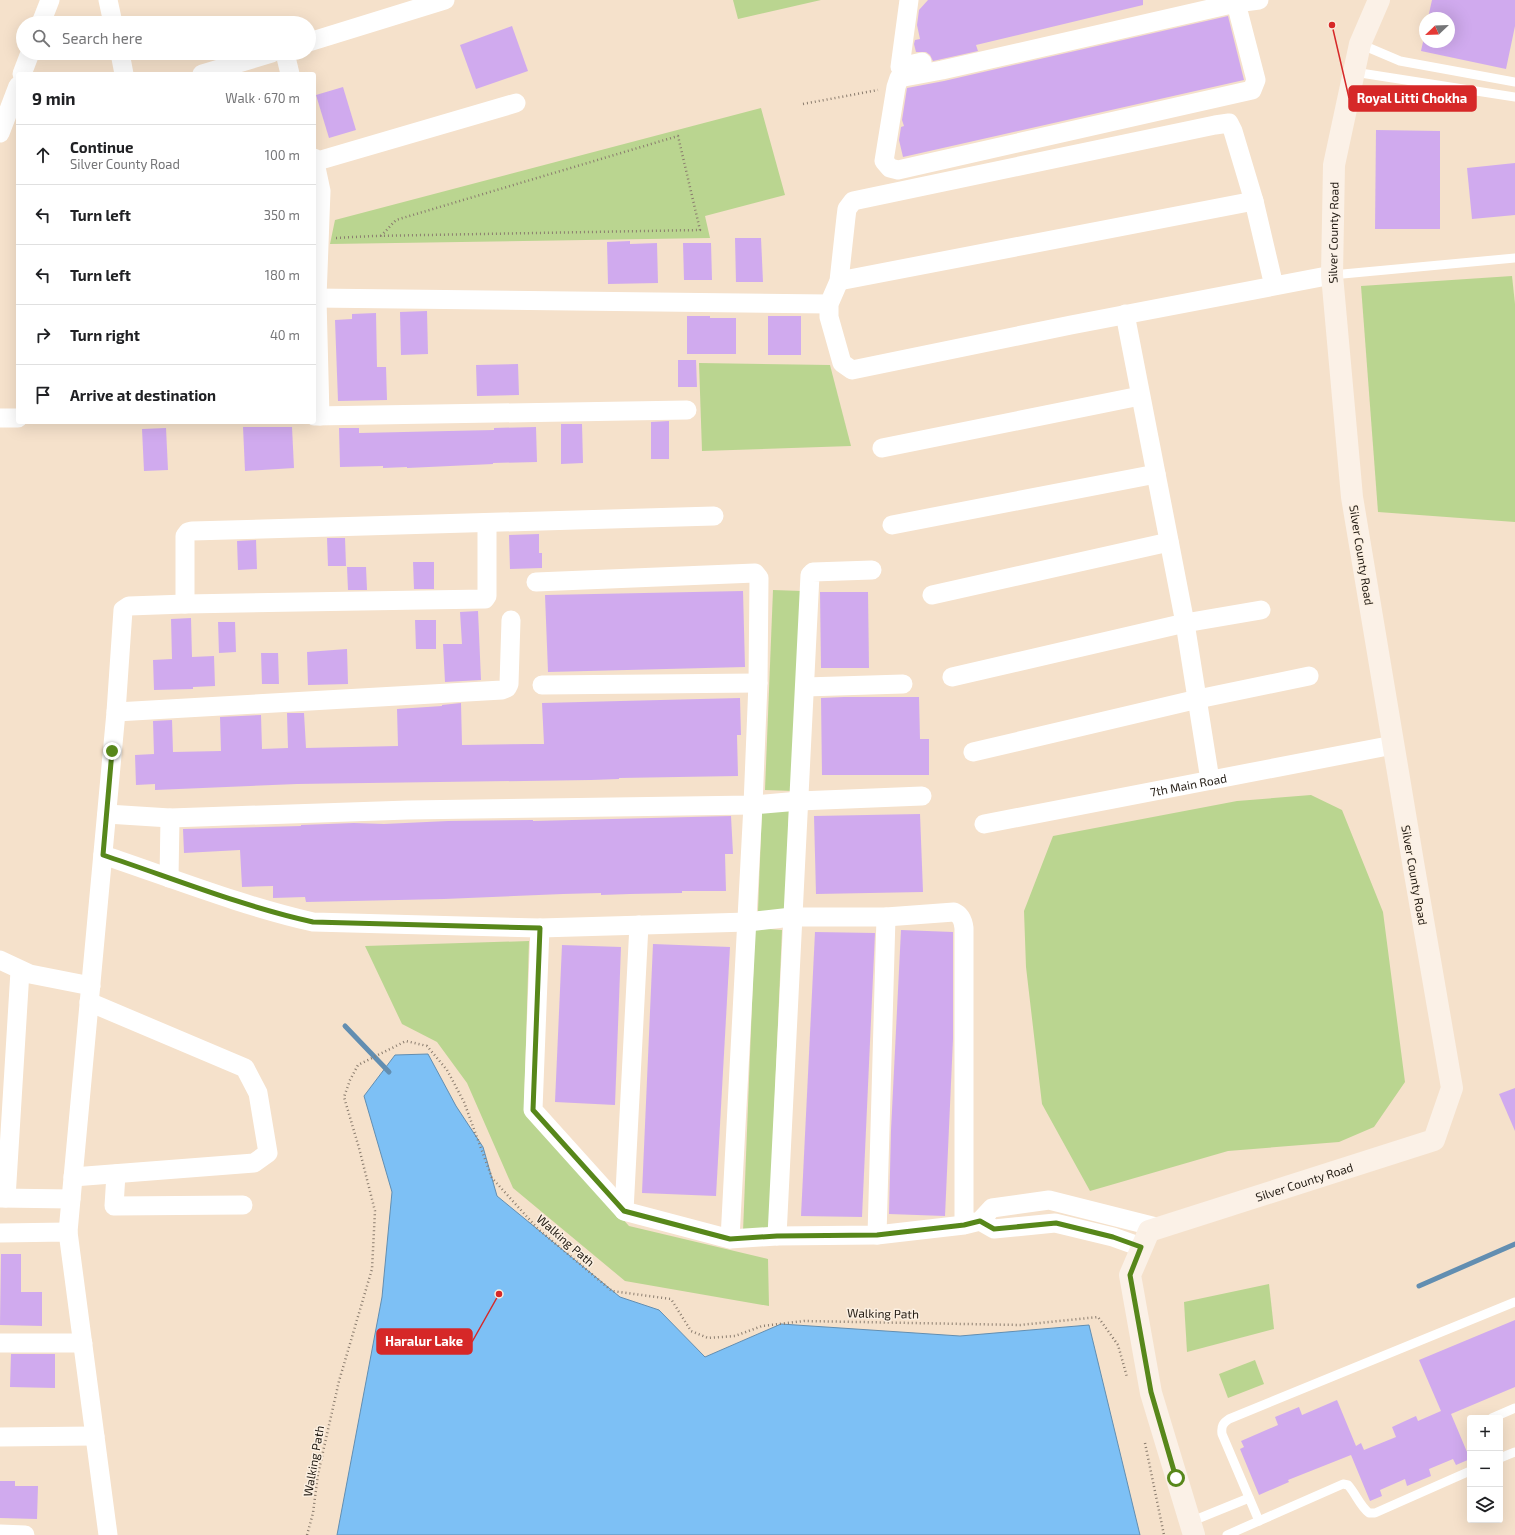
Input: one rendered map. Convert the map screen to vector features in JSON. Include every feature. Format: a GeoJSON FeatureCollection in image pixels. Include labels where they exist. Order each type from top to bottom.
{"type":"FeatureCollection","features":[{"type":"Feature","properties":{"kind":"street"},"geometry":{"type":"LineString","coordinates":[[44,16],[50,0]]}},
{"type":"Feature","properties":{"kind":"street"},"geometry":{"type":"LineString","coordinates":[[108,0],[111,16]]}},
{"type":"Feature","properties":{"kind":"street"},"geometry":{"type":"LineString","coordinates":[[316,40],[445,0]]}},
{"type":"Feature","properties":{"kind":"street"},"geometry":{"type":"LineString","coordinates":[[909,0],[900,67],[1208,0]]}},
{"type":"Feature","properties":{"kind":"street"},"geometry":{"type":"LineString","coordinates":[[1236,3],[1256,80],[1252,90],[898,170],[890,168],[884,161],[896,87],[899,78],[942,70],[1236,3],[1259,0]]}},
{"type":"Feature","properties":{"kind":"street","name":"Silver County Road"},"geometry":{"type":"LineString","coordinates":[[1192,1529],[1151,1392],[1130,1275],[1149,1231],[1434,1140],[1452,1088],[1352,497],[1332,275],[1334,165],[1360,44],[1379,0]]}},
{"type":"Feature","properties":{"kind":"street"},"geometry":{"type":"LineString","coordinates":[[23,72],[27,60]]}},
{"type":"Feature","properties":{"kind":"street"},"geometry":{"type":"LineString","coordinates":[[121,60],[124,72]]}},
{"type":"Feature","properties":{"kind":"street"},"geometry":{"type":"LineString","coordinates":[[209,72],[249,60]]}},
{"type":"Feature","properties":{"kind":"street"},"geometry":{"type":"LineString","coordinates":[[287,60],[290,72]]}},
{"type":"Feature","properties":{"kind":"street"},"geometry":{"type":"LineString","coordinates":[[0,133],[16,91]]}},
{"type":"Feature","properties":{"kind":"street"},"geometry":{"type":"LineString","coordinates":[[316,160],[516,103]]}},
{"type":"Feature","properties":{"kind":"street"},"geometry":{"type":"LineString","coordinates":[[1274,286],[1254,201],[1233,131],[1229,123],[852,201],[847,209],[839,281],[829,304],[830,317],[842,363],[852,370],[1126,314],[1274,286],[1332,275]]}},
{"type":"Feature","properties":{"kind":"street"},"geometry":{"type":"LineString","coordinates":[[316,170],[321,191],[320,239],[316,286]]}},
{"type":"Feature","properties":{"kind":"street"},"geometry":{"type":"LineString","coordinates":[[839,281],[1254,201]]}},
{"type":"Feature","properties":{"kind":"street"},"geometry":{"type":"LineString","coordinates":[[316,298],[829,304]]}},
{"type":"Feature","properties":{"kind":"street"},"geometry":{"type":"LineString","coordinates":[[1126,314],[1140,396],[1185,622],[1210,780]]}},
{"type":"Feature","properties":{"kind":"street"},"geometry":{"type":"LineString","coordinates":[[316,357],[317,416],[687,410]]}},
{"type":"Feature","properties":{"kind":"street"},"geometry":{"type":"LineString","coordinates":[[882,448],[1140,396]]}},
{"type":"Feature","properties":{"kind":"street"},"geometry":{"type":"LineString","coordinates":[[0,418],[16,418]]}},
{"type":"Feature","properties":{"kind":"street"},"geometry":{"type":"LineString","coordinates":[[892,525],[1156,474]]}},
{"type":"Feature","properties":{"kind":"street"},"geometry":{"type":"LineString","coordinates":[[185,604],[185,536],[188,532],[192,531],[714,516]]}},
{"type":"Feature","properties":{"kind":"street"},"geometry":{"type":"LineString","coordinates":[[108,1535],[68,1232],[107,814],[123,610],[129,606],[185,604],[485,599],[487,596],[487,523]]}},
{"type":"Feature","properties":{"kind":"street"},"geometry":{"type":"LineString","coordinates":[[932,595],[1169,542]]}},
{"type":"Feature","properties":{"kind":"street"},"geometry":{"type":"LineString","coordinates":[[777,1236],[810,574],[813,572],[872,570]]}},
{"type":"Feature","properties":{"kind":"street"},"geometry":{"type":"LineString","coordinates":[[536,582],[755,573],[758,575],[760,581],[758,683],[748,922],[730,1239]]}},
{"type":"Feature","properties":{"kind":"street"},"geometry":{"type":"LineString","coordinates":[[952,677],[1185,622],[1261,610]]}},
{"type":"Feature","properties":{"kind":"street"},"geometry":{"type":"LineString","coordinates":[[116,712],[502,690],[507,688],[509,684],[511,620]]}},
{"type":"Feature","properties":{"kind":"street"},"geometry":{"type":"LineString","coordinates":[[973,752],[1198,699],[1309,676]]}},
{"type":"Feature","properties":{"kind":"street"},"geometry":{"type":"LineString","coordinates":[[542,685],[758,683]]}},
{"type":"Feature","properties":{"kind":"street"},"geometry":{"type":"LineString","coordinates":[[805,687],[903,684]]}},
{"type":"Feature","properties":{"kind":"street","name":"7th Main Road"},"geometry":{"type":"LineString","coordinates":[[984,824],[1393,745]]}},
{"type":"Feature","properties":{"kind":"street"},"geometry":{"type":"LineString","coordinates":[[107,814],[170,818],[408,810],[753,805],[799,801],[922,796]]}},
{"type":"Feature","properties":{"kind":"street"},"geometry":{"type":"LineString","coordinates":[[169,878],[170,818]]}},
{"type":"Feature","properties":{"kind":"street"},"geometry":{"type":"LineString","coordinates":[[103,855],[291,917],[313,922],[540,928],[748,922],[792,917],[886,917],[954,912],[960,914],[964,928],[972,1223]]}},
{"type":"Feature","properties":{"kind":"street"},"geometry":{"type":"LineString","coordinates":[[877,1235],[886,917]]}},
{"type":"Feature","properties":{"kind":"street"},"geometry":{"type":"LineString","coordinates":[[624,1211],[639,926]]}},
{"type":"Feature","properties":{"kind":"street"},"geometry":{"type":"LineString","coordinates":[[540,928],[533,1110],[624,1211],[730,1239],[777,1236],[877,1235],[972,1223],[994,1229],[1056,1223],[1113,1237],[1141,1247]]}},
{"type":"Feature","properties":{"kind":"street"},"geometry":{"type":"LineString","coordinates":[[0,960],[20,971],[54,980],[90,994],[245,1068],[258,1093],[268,1153],[254,1163],[73,1177]]}},
{"type":"Feature","properties":{"kind":"street"},"geometry":{"type":"LineString","coordinates":[[20,971],[3,1198],[71,1199]]}},
{"type":"Feature","properties":{"kind":"street"},"geometry":{"type":"LineString","coordinates":[[116,1174],[114,1206],[243,1205]]}},
{"type":"Feature","properties":{"kind":"street"},"geometry":{"type":"LineString","coordinates":[[972,1223],[992,1208],[1049,1200],[1160,1228]]}},
{"type":"Feature","properties":{"kind":"street"},"geometry":{"type":"LineString","coordinates":[[0,1233],[68,1232]]}},
{"type":"Feature","properties":{"kind":"street"},"geometry":{"type":"LineString","coordinates":[[0,1343],[83,1343]]}},
{"type":"Feature","properties":{"kind":"street"},"geometry":{"type":"LineString","coordinates":[[0,1437],[95,1436]]}},
{"type":"Feature","properties":{"kind":"street"},"geometry":{"type":"LineString","coordinates":[[0,1534],[25,1535]]}},
{"type":"Feature","properties":{"kind":"lane"},"geometry":{"type":"LineString","coordinates":[[1360,44],[1400,61],[1515,82]]}},
{"type":"Feature","properties":{"kind":"lane"},"geometry":{"type":"LineString","coordinates":[[1354,72],[1515,98]]}},
{"type":"Feature","properties":{"kind":"lane"},"geometry":{"type":"LineString","coordinates":[[1332,275],[1515,258]]}},
{"type":"Feature","properties":{"kind":"lane"},"geometry":{"type":"LineString","coordinates":[[1258,1520],[1222,1434],[1221,1427],[1224,1422],[1515,1302]]}},
{"type":"Feature","properties":{"kind":"lane"},"geometry":{"type":"LineString","coordinates":[[1499,1415],[1515,1408]]}},
{"type":"Feature","properties":{"kind":"lane"},"geometry":{"type":"LineString","coordinates":[[1503,1457],[1515,1452]]}},
{"type":"Feature","properties":{"kind":"lane"},"geometry":{"type":"LineString","coordinates":[[1227,1535],[1258,1520],[1343,1484],[1348,1485],[1352,1489],[1364,1510],[1369,1513],[1375,1513],[1467,1472]]}},
{"type":"Feature","properties":{"kind":"lane"},"geometry":{"type":"LineString","coordinates":[[1192,1529],[1249,1498]]}},
{"type":"Feature","properties":{"kind":"path"},"geometry":{"type":"LineString","coordinates":[[803,104],[896,87]]}},
{"type":"Feature","properties":{"kind":"path"},"geometry":{"type":"LineString","coordinates":[[320,239],[381,236],[700,230],[678,136],[396,220],[381,236]]}},
{"type":"Feature","properties":{"kind":"path","name":"Walking Path"},"geometry":{"type":"LineString","coordinates":[[307,1535],[314,1513],[318,1474],[339,1382],[372,1269],[375,1211],[344,1097],[350,1080],[358,1065],[406,1041],[426,1046],[447,1070],[464,1102],[492,1178],[538,1230],[612,1291],[670,1299],[691,1331],[708,1338],[735,1336],[762,1326],[804,1321],[1020,1325],[1098,1316],[1118,1344],[1129,1381]]}},
{"type":"Feature","properties":{"kind":"path"},"geometry":{"type":"LineString","coordinates":[[1144,1441],[1164,1535]]}},
{"type":"Feature","properties":{"kind":"green space"},"geometry":{"type":"Polygon","coordinates":[[[733,0],[821,0],[738,19],[733,0]]]}},
{"type":"Feature","properties":{"kind":"green space"},"geometry":{"type":"Polygon","coordinates":[[[761,108],[785,195],[705,216],[710,238],[330,244],[335,220],[761,108]]]}},
{"type":"Feature","properties":{"kind":"green space"},"geometry":{"type":"Polygon","coordinates":[[[1512,276],[1515,304],[1515,522],[1378,512],[1361,286],[1512,276]]]}},
{"type":"Feature","properties":{"kind":"green space"},"geometry":{"type":"Polygon","coordinates":[[[699,363],[830,365],[851,446],[702,451],[699,363]]]}},
{"type":"Feature","properties":{"kind":"green space"},"geometry":{"type":"Polygon","coordinates":[[[773,590],[802,591],[794,791],[765,790],[773,590]]]}},
{"type":"Feature","properties":{"kind":"green space"},"geometry":{"type":"Polygon","coordinates":[[[1311,795],[1342,810],[1383,912],[1405,1082],[1374,1127],[1339,1142],[1228,1151],[1090,1191],[1042,1104],[1026,967],[1024,911],[1053,836],[1237,801],[1311,795]]]}},
{"type":"Feature","properties":{"kind":"green space"},"geometry":{"type":"Polygon","coordinates":[[[762,809],[789,810],[785,913],[758,911],[762,809]]]}},
{"type":"Feature","properties":{"kind":"green space"},"geometry":{"type":"Polygon","coordinates":[[[755,928],[782,930],[769,1233],[743,1232],[755,928]]]}},
{"type":"Feature","properties":{"kind":"green space"},"geometry":{"type":"Polygon","coordinates":[[[529,941],[524,1109],[629,1226],[768,1259],[769,1306],[625,1281],[513,1188],[467,1083],[437,1042],[402,1024],[365,946],[529,941]]]}},
{"type":"Feature","properties":{"kind":"green space"},"geometry":{"type":"Polygon","coordinates":[[[1269,1284],[1274,1329],[1187,1352],[1184,1302],[1269,1284]]]}},
{"type":"Feature","properties":{"kind":"green space"},"geometry":{"type":"Polygon","coordinates":[[[1255,1360],[1264,1384],[1228,1398],[1219,1374],[1255,1360]]]}},
{"type":"Feature","properties":{"kind":"water"},"geometry":{"type":"Polygon","coordinates":[[[428,1054],[456,1106],[483,1147],[497,1196],[620,1297],[659,1310],[705,1357],[781,1324],[960,1336],[1089,1325],[1140,1535],[337,1535],[382,1297],[392,1192],[364,1096],[395,1055],[428,1054]]]}},
{"type":"Feature","properties":{"kind":"building"},"geometry":{"type":"Polygon","coordinates":[[[928,0],[1143,0],[1143,5],[976,45],[978,51],[933,61],[930,55],[926,52],[916,52],[914,44],[915,40],[920,39],[917,25],[919,10],[928,0]]]}},
{"type":"Feature","properties":{"kind":"building"},"geometry":{"type":"Polygon","coordinates":[[[1432,0],[1515,0],[1515,26],[1506,69],[1421,51],[1422,48],[1455,48],[1455,12],[1429,12],[1432,0]]]}},
{"type":"Feature","properties":{"kind":"building"},"geometry":{"type":"Polygon","coordinates":[[[1228,16],[1244,80],[903,157],[899,140],[901,127],[904,126],[902,120],[907,88],[944,81],[1228,16]]]}},
{"type":"Feature","properties":{"kind":"building"},"geometry":{"type":"Polygon","coordinates":[[[512,26],[528,71],[476,89],[460,45],[512,26]]]}},
{"type":"Feature","properties":{"kind":"building"},"geometry":{"type":"Polygon","coordinates":[[[343,87],[356,130],[329,138],[316,95],[343,87]]]}},
{"type":"Feature","properties":{"kind":"building"},"geometry":{"type":"Polygon","coordinates":[[[1376,130],[1440,131],[1440,229],[1375,229],[1376,130]]]}},
{"type":"Feature","properties":{"kind":"building"},"geometry":{"type":"Polygon","coordinates":[[[1515,163],[1515,215],[1472,219],[1467,168],[1515,163]]]}},
{"type":"Feature","properties":{"kind":"building"},"geometry":{"type":"Polygon","coordinates":[[[735,238],[761,238],[763,282],[736,282],[735,238]]]}},
{"type":"Feature","properties":{"kind":"building"},"geometry":{"type":"Polygon","coordinates":[[[630,241],[630,244],[657,243],[658,283],[608,284],[607,242],[630,241]]]}},
{"type":"Feature","properties":{"kind":"building"},"geometry":{"type":"Polygon","coordinates":[[[683,243],[711,243],[712,280],[684,280],[683,243]]]}},
{"type":"Feature","properties":{"kind":"building"},"geometry":{"type":"Polygon","coordinates":[[[427,311],[428,354],[401,355],[400,312],[427,311]]]}},
{"type":"Feature","properties":{"kind":"building"},"geometry":{"type":"Polygon","coordinates":[[[376,313],[377,367],[386,367],[387,400],[338,401],[335,320],[352,319],[352,314],[376,313]]]}},
{"type":"Feature","properties":{"kind":"building"},"geometry":{"type":"Polygon","coordinates":[[[687,316],[736,318],[736,354],[687,354],[687,316]]]}},
{"type":"Feature","properties":{"kind":"building"},"geometry":{"type":"Polygon","coordinates":[[[768,316],[801,316],[801,355],[768,355],[768,316]]]}},
{"type":"Feature","properties":{"kind":"building"},"geometry":{"type":"Polygon","coordinates":[[[678,360],[696,360],[697,387],[678,387],[678,360]]]}},
{"type":"Feature","properties":{"kind":"building"},"geometry":{"type":"Polygon","coordinates":[[[518,364],[519,395],[477,396],[476,365],[518,364]]]}},
{"type":"Feature","properties":{"kind":"building"},"geometry":{"type":"Polygon","coordinates":[[[669,421],[669,459],[651,459],[651,422],[669,421]]]}},
{"type":"Feature","properties":{"kind":"building"},"geometry":{"type":"Polygon","coordinates":[[[561,424],[582,424],[583,463],[561,464],[561,424]]]}},
{"type":"Feature","properties":{"kind":"building"},"geometry":{"type":"Polygon","coordinates":[[[243,427],[292,427],[294,468],[245,471],[243,427]]]}},
{"type":"Feature","properties":{"kind":"building"},"geometry":{"type":"Polygon","coordinates":[[[536,427],[537,462],[407,468],[383,468],[383,466],[340,467],[339,428],[359,428],[359,433],[494,430],[494,428],[536,427]]]}},
{"type":"Feature","properties":{"kind":"building"},"geometry":{"type":"Polygon","coordinates":[[[166,428],[168,470],[144,471],[142,429],[166,428]]]}},
{"type":"Feature","properties":{"kind":"building"},"geometry":{"type":"Polygon","coordinates":[[[539,534],[539,553],[542,553],[542,568],[510,569],[509,535],[539,534]]]}},
{"type":"Feature","properties":{"kind":"building"},"geometry":{"type":"Polygon","coordinates":[[[327,538],[345,538],[346,566],[328,566],[327,538]]]}},
{"type":"Feature","properties":{"kind":"building"},"geometry":{"type":"Polygon","coordinates":[[[256,540],[257,569],[238,570],[237,541],[256,540]]]}},
{"type":"Feature","properties":{"kind":"building"},"geometry":{"type":"Polygon","coordinates":[[[413,562],[434,562],[434,589],[414,589],[413,562]]]}},
{"type":"Feature","properties":{"kind":"building"},"geometry":{"type":"Polygon","coordinates":[[[347,567],[366,567],[367,590],[348,590],[347,567]]]}},
{"type":"Feature","properties":{"kind":"building"},"geometry":{"type":"Polygon","coordinates":[[[743,591],[745,667],[548,672],[545,595],[743,591]]]}},
{"type":"Feature","properties":{"kind":"building"},"geometry":{"type":"Polygon","coordinates":[[[820,592],[868,592],[869,668],[821,668],[820,592]]]}},
{"type":"Feature","properties":{"kind":"building"},"geometry":{"type":"Polygon","coordinates":[[[478,611],[481,680],[445,682],[443,644],[462,644],[460,612],[478,611]]]}},
{"type":"Feature","properties":{"kind":"building"},"geometry":{"type":"Polygon","coordinates":[[[191,618],[192,657],[214,656],[215,686],[193,687],[193,689],[154,690],[153,660],[172,659],[171,619],[191,618]]]}},
{"type":"Feature","properties":{"kind":"building"},"geometry":{"type":"Polygon","coordinates":[[[415,620],[436,620],[436,649],[416,649],[415,620]]]}},
{"type":"Feature","properties":{"kind":"building"},"geometry":{"type":"Polygon","coordinates":[[[218,622],[235,622],[236,652],[219,653],[218,622]]]}},
{"type":"Feature","properties":{"kind":"building"},"geometry":{"type":"Polygon","coordinates":[[[347,649],[348,684],[308,685],[307,652],[347,649]]]}},
{"type":"Feature","properties":{"kind":"building"},"geometry":{"type":"Polygon","coordinates":[[[261,653],[278,653],[279,684],[262,684],[261,653]]]}},
{"type":"Feature","properties":{"kind":"building"},"geometry":{"type":"Polygon","coordinates":[[[919,697],[920,739],[929,739],[929,775],[822,775],[821,698],[919,697]]]}},
{"type":"Feature","properties":{"kind":"building"},"geometry":{"type":"Polygon","coordinates":[[[740,698],[741,735],[737,735],[738,776],[619,778],[591,780],[297,784],[155,790],[155,784],[136,785],[135,755],[154,754],[153,721],[172,720],[173,752],[221,751],[220,717],[261,715],[262,749],[288,748],[287,713],[304,713],[306,748],[398,746],[397,709],[442,706],[461,703],[462,745],[544,744],[542,703],[740,698]]]}},
{"type":"Feature","properties":{"kind":"building"},"geometry":{"type":"Polygon","coordinates":[[[920,814],[923,892],[816,894],[814,816],[920,814]]]}},
{"type":"Feature","properties":{"kind":"building"},"geometry":{"type":"Polygon","coordinates":[[[731,816],[733,854],[725,854],[726,891],[682,891],[682,893],[601,895],[601,893],[444,899],[306,902],[305,897],[273,898],[273,886],[242,887],[240,850],[184,853],[183,829],[354,823],[384,824],[448,821],[533,821],[731,816]]]}},
{"type":"Feature","properties":{"kind":"building"},"geometry":{"type":"Polygon","coordinates":[[[901,930],[953,932],[953,1039],[945,1216],[889,1214],[891,1130],[901,930]]]}},
{"type":"Feature","properties":{"kind":"building"},"geometry":{"type":"Polygon","coordinates":[[[815,932],[875,933],[862,1217],[801,1216],[815,932]]]}},
{"type":"Feature","properties":{"kind":"building"},"geometry":{"type":"Polygon","coordinates":[[[653,944],[730,947],[716,1196],[642,1193],[653,944]]]}},
{"type":"Feature","properties":{"kind":"building"},"geometry":{"type":"Polygon","coordinates":[[[562,945],[621,947],[615,1105],[555,1102],[562,945]]]}},
{"type":"Feature","properties":{"kind":"building"},"geometry":{"type":"Polygon","coordinates":[[[1515,1088],[1515,1131],[1499,1094],[1515,1088]]]}},
{"type":"Feature","properties":{"kind":"building"},"geometry":{"type":"Polygon","coordinates":[[[1,1254],[21,1254],[21,1292],[42,1292],[42,1326],[0,1325],[1,1254]]]}},
{"type":"Feature","properties":{"kind":"building"},"geometry":{"type":"Polygon","coordinates":[[[1515,1320],[1515,1387],[1451,1414],[1467,1452],[1467,1460],[1456,1465],[1453,1459],[1429,1469],[1431,1476],[1407,1486],[1405,1479],[1380,1490],[1382,1496],[1370,1501],[1351,1455],[1288,1480],[1289,1482],[1259,1495],[1240,1449],[1244,1447],[1241,1441],[1278,1425],[1275,1417],[1299,1407],[1302,1415],[1337,1400],[1356,1446],[1361,1443],[1364,1450],[1396,1437],[1392,1427],[1416,1416],[1418,1421],[1441,1411],[1419,1360],[1515,1320]]]}},
{"type":"Feature","properties":{"kind":"building"},"geometry":{"type":"Polygon","coordinates":[[[11,1354],[55,1354],[55,1388],[10,1387],[11,1354]]]}},
{"type":"Feature","properties":{"kind":"building"},"geometry":{"type":"Polygon","coordinates":[[[0,1481],[15,1481],[15,1486],[38,1486],[37,1519],[0,1518],[0,1481]]]}},
{"type":"Feature","properties":{"kind":"waterway"},"geometry":{"type":"LineString","coordinates":[[345,1026],[389,1072]]}},
{"type":"Feature","properties":{"kind":"waterway"},"geometry":{"type":"LineString","coordinates":[[1419,1286],[1515,1244]]}},
{"type":"Feature","properties":{"kind":"place","name":"Royal Litti Chokha"},"geometry":{"type":"Point","coordinates":[1332,25]}},
{"type":"Feature","properties":{"kind":"place","name":"Haralur Lake"},"geometry":{"type":"Point","coordinates":[499,1294]}},
{"type":"Feature","properties":{"kind":"route"},"geometry":{"type":"LineString","coordinates":[[112,751],[103,855],[177,881],[291,917],[313,922],[334,924],[540,928],[533,1110],[624,1211],[730,1239],[777,1236],[877,1235],[964,1225],[980,1221],[994,1229],[1056,1223],[1113,1237],[1141,1247],[1130,1275],[1151,1392],[1176,1478]]}}]}
